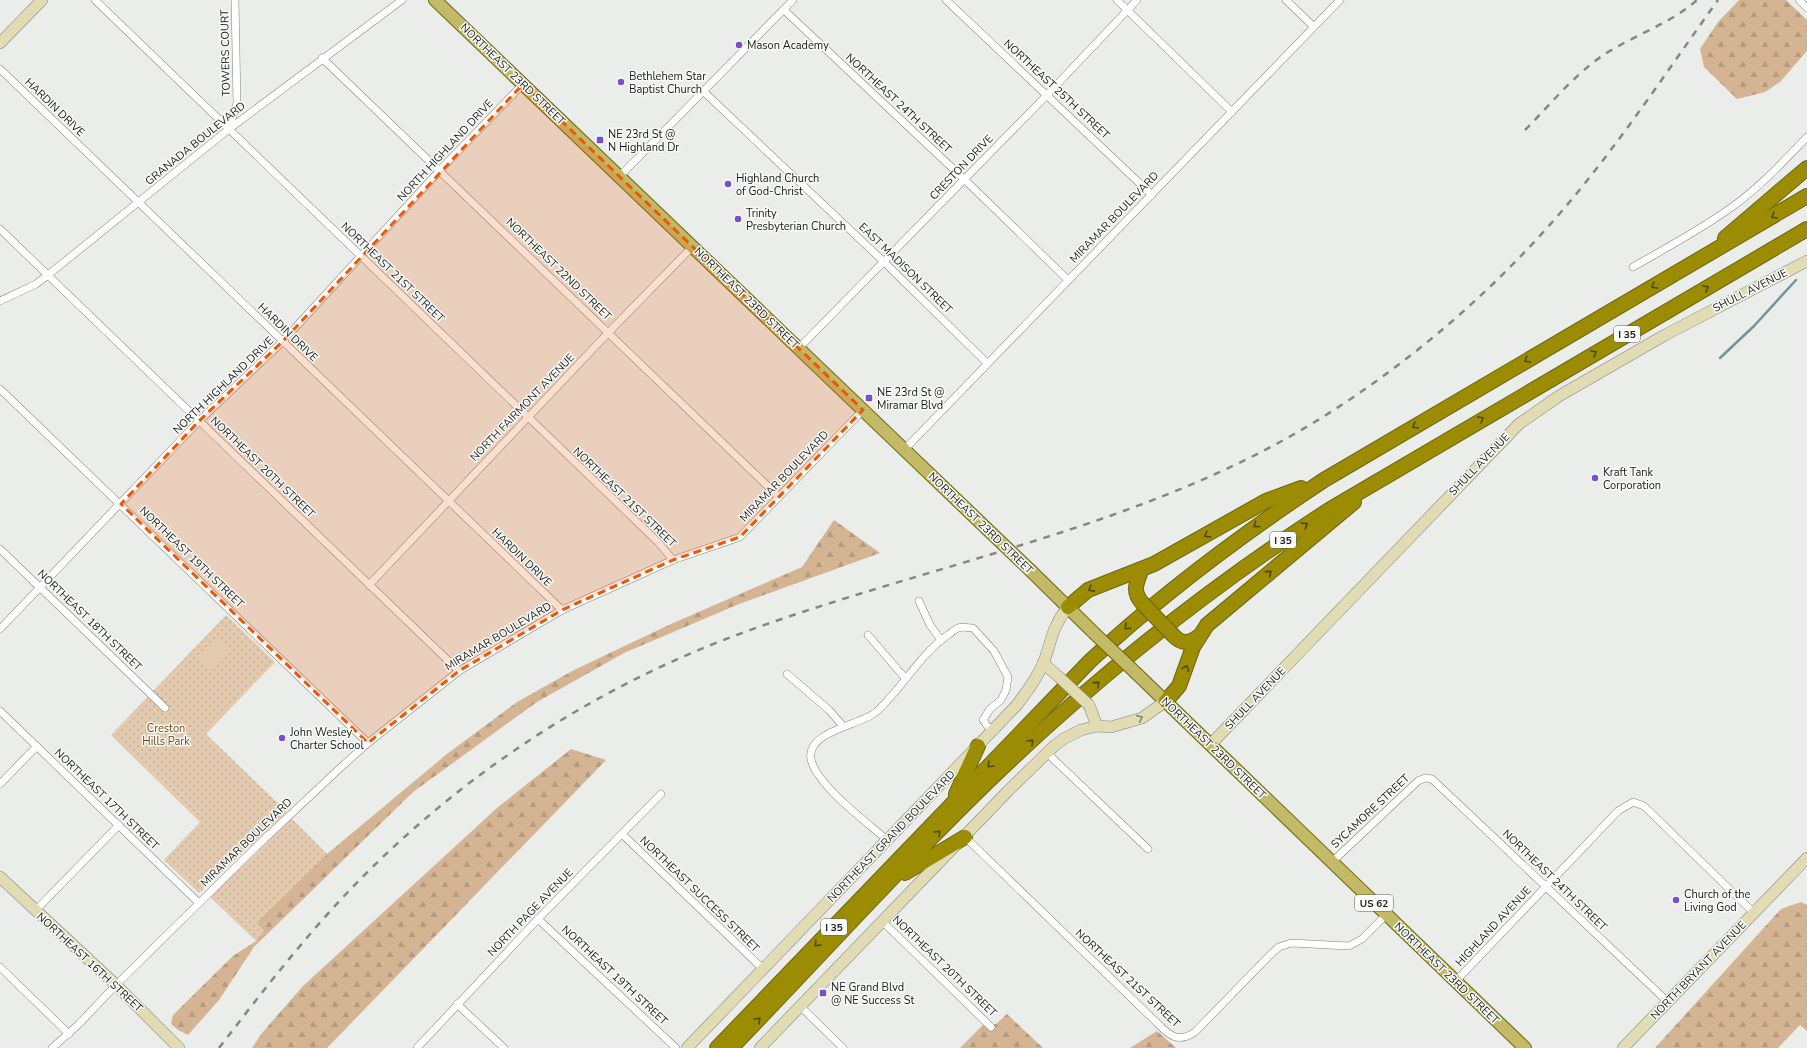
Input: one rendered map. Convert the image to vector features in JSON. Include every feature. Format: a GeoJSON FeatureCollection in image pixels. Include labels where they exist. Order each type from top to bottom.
{"type":"FeatureCollection","features":[{"type":"Feature","properties":{"kind":"highway"},"geometry":{"type":"LineString","coordinates":[[1700,259],[1807,168]]}},
{"type":"Feature","properties":{"kind":"highway","name":"I 35"},"geometry":{"type":"LineString","coordinates":[[717,1048],[1090,661],[1138,617],[1248,531],[1324,480],[1807,196]]}},
{"type":"Feature","properties":{"kind":"highway","name":"I 35"},"geometry":{"type":"LineString","coordinates":[[731,1048],[891,881],[1004,766],[1148,641],[1287,537],[1376,482],[1807,229]]}},
{"type":"Feature","properties":{"kind":"highway"},"geometry":{"type":"LineString","coordinates":[[1068,607],[1088,590],[1101,583],[1141,571],[1266,501],[1324,480]]}},
{"type":"Feature","properties":{"kind":"highway"},"geometry":{"type":"LineString","coordinates":[[1141,571],[1135,586],[1138,598],[1182,643],[1193,641],[1207,625],[1334,520],[1376,482]]}},
{"type":"Feature","properties":{"kind":"highway"},"geometry":{"type":"LineString","coordinates":[[1166,701],[1179,686],[1198,637]]}},
{"type":"Feature","properties":{"kind":"highway"},"geometry":{"type":"LineString","coordinates":[[950,805],[978,746]]}},
{"type":"Feature","properties":{"kind":"highway"},"geometry":{"type":"LineString","coordinates":[[891,881],[964,837]]}},
{"type":"Feature","properties":{"kind":"main road"},"geometry":{"type":"LineString","coordinates":[[0,43],[42,0]]}},
{"type":"Feature","properties":{"kind":"main road","name":"NORTHEAST 23RD STREET"},"geometry":{"type":"LineString","coordinates":[[435,0],[1211,744],[1524,1048]]}},
{"type":"Feature","properties":{"kind":"main road","name":"SHULL AVENUE"},"geometry":{"type":"LineString","coordinates":[[1211,744],[1519,424],[1559,396],[1665,335],[1807,261]]}},
{"type":"Feature","properties":{"kind":"main road","name":"NORTHEAST GRAND BOULEVARD"},"geometry":{"type":"LineString","coordinates":[[687,1048],[1016,706],[1028,691],[1043,663],[1051,635],[1059,618],[1068,607]]}},
{"type":"Feature","properties":{"kind":"main road"},"geometry":{"type":"LineString","coordinates":[[1043,663],[1089,705],[1098,726]]}},
{"type":"Feature","properties":{"kind":"main road"},"geometry":{"type":"LineString","coordinates":[[760,1048],[1047,753],[1065,738],[1081,730],[1098,726],[1111,727],[1127,724],[1154,711],[1166,701]]}},
{"type":"Feature","properties":{"kind":"main road","name":"NORTH BRYANT AVENUE"},"geometry":{"type":"LineString","coordinates":[[1623,1048],[1753,912],[1807,858]]}},
{"type":"Feature","properties":{"kind":"main road","name":"NORTHEAST 16TH STREET"},"geometry":{"type":"LineString","coordinates":[[0,877],[116,985],[179,1048]]}},
{"type":"Feature","properties":{"kind":"street","name":"NORTHEAST 21ST STREET"},"geometry":{"type":"LineString","coordinates":[[95,0],[658,542],[673,560]]}},
{"type":"Feature","properties":{"kind":"street","name":"TOWERS COURT"},"geometry":{"type":"LineString","coordinates":[[229,129],[236,103],[235,0]]}},
{"type":"Feature","properties":{"kind":"street","name":"GRANADA BOULEVARD"},"geometry":{"type":"LineString","coordinates":[[0,301],[36,284],[229,129],[322,58],[402,0]]}},
{"type":"Feature","properties":{"kind":"street"},"geometry":{"type":"LineString","coordinates":[[620,176],[793,0]]}},
{"type":"Feature","properties":{"kind":"street","name":"NORTHEAST 25TH STREET"},"geometry":{"type":"LineString","coordinates":[[946,0],[1152,195]]}},
{"type":"Feature","properties":{"kind":"street"},"geometry":{"type":"LineString","coordinates":[[1117,0],[1232,112]]}},
{"type":"Feature","properties":{"kind":"street","name":"CRESTON DRIVE"},"geometry":{"type":"LineString","coordinates":[[799,348],[1047,95],[1137,0]]}},
{"type":"Feature","properties":{"kind":"street"},"geometry":{"type":"LineString","coordinates":[[1286,0],[1314,27]]}},
{"type":"Feature","properties":{"kind":"street","name":"MIRAMAR BOULEVARD"},"geometry":{"type":"LineString","coordinates":[[904,450],[1340,0]]}},
{"type":"Feature","properties":{"kind":"street"},"geometry":{"type":"LineString","coordinates":[[1799,0],[1807,8]]}},
{"type":"Feature","properties":{"kind":"street","name":"NORTHEAST 24TH STREET"},"geometry":{"type":"LineString","coordinates":[[784,10],[964,179],[1068,280]]}},
{"type":"Feature","properties":{"kind":"street","name":"NORTHEAST 22ND STREET"},"geometry":{"type":"LineString","coordinates":[[322,58],[779,497]]}},
{"type":"Feature","properties":{"kind":"street","name":"HARDIN DRIVE"},"geometry":{"type":"LineString","coordinates":[[0,69],[447,501],[562,610]]}},
{"type":"Feature","properties":{"kind":"street","name":"NORTH HIGHLAND DRIVE"},"geometry":{"type":"LineString","coordinates":[[0,629],[199,422],[282,342],[440,170],[523,84]]}},
{"type":"Feature","properties":{"kind":"street","name":"EAST MADISON STREET"},"geometry":{"type":"LineString","coordinates":[[703,91],[883,261],[987,363]]}},
{"type":"Feature","properties":{"kind":"street"},"geometry":{"type":"LineString","coordinates":[[1633,267],[1732,207],[1775,171],[1807,136]]}},
{"type":"Feature","properties":{"kind":"street","name":"NORTHEAST 20TH STREET"},"geometry":{"type":"LineString","coordinates":[[0,229],[459,671]]}},
{"type":"Feature","properties":{"kind":"street","name":"NORTH FAIRMONT AVENUE"},"geometry":{"type":"LineString","coordinates":[[369,585],[608,332],[693,246]]}},
{"type":"Feature","properties":{"kind":"street","name":"NORTHEAST 19TH STREET"},"geometry":{"type":"LineString","coordinates":[[0,389],[368,743]]}},
{"type":"Feature","properties":{"kind":"street","name":"MIRAMAR BOULEVARD"},"geometry":{"type":"LineString","coordinates":[[52,1048],[69,1034],[116,985],[256,847],[368,743],[459,671],[562,610],[673,560],[740,537],[863,410]]}},
{"type":"Feature","properties":{"kind":"street","name":"NORTHEAST 18TH STREET"},"geometry":{"type":"LineString","coordinates":[[0,549],[165,708]]}},
{"type":"Feature","properties":{"kind":"street"},"geometry":{"type":"LineString","coordinates":[[919,601],[930,625],[941,640]]}},
{"type":"Feature","properties":{"kind":"street"},"geometry":{"type":"LineString","coordinates":[[888,840],[827,786],[811,759],[813,749],[822,737],[842,726],[874,714],[941,640],[958,627],[973,628],[994,651],[1008,677],[1006,690],[1001,700],[990,709],[983,720],[992,732]]}},
{"type":"Feature","properties":{"kind":"street"},"geometry":{"type":"LineString","coordinates":[[868,635],[905,678]]}},
{"type":"Feature","properties":{"kind":"street"},"geometry":{"type":"LineString","coordinates":[[787,674],[829,710],[842,726]]}},
{"type":"Feature","properties":{"kind":"street","name":"NORTHEAST 17TH STREET"},"geometry":{"type":"LineString","coordinates":[[0,711],[199,903]]}},
{"type":"Feature","properties":{"kind":"street"},"geometry":{"type":"LineString","coordinates":[[0,784],[37,746]]}},
{"type":"Feature","properties":{"kind":"street"},"geometry":{"type":"LineString","coordinates":[[1047,753],[1148,849]]}},
{"type":"Feature","properties":{"kind":"street","name":"NORTHEAST 24TH STREET"},"geometry":{"type":"LineString","coordinates":[[1426,778],[1432,779],[1439,784],[1668,1002]]}},
{"type":"Feature","properties":{"kind":"street","name":"SYCAMORE STREET"},"geometry":{"type":"LineString","coordinates":[[1332,862],[1410,788],[1418,781],[1426,778]]}},
{"type":"Feature","properties":{"kind":"street","name":"NORTH PAGE AVENUE"},"geometry":{"type":"LineString","coordinates":[[417,1048],[538,919],[661,794]]}},
{"type":"Feature","properties":{"kind":"street","name":"HIGHLAND AVENUE"},"geometry":{"type":"LineString","coordinates":[[1455,982],[1618,811],[1633,802],[1644,806],[1753,912]]}},
{"type":"Feature","properties":{"kind":"street"},"geometry":{"type":"LineString","coordinates":[[35,911],[119,825]]}},
{"type":"Feature","properties":{"kind":"street","name":"NORTHEAST SUCCESS STREET"},"geometry":{"type":"LineString","coordinates":[[622,834],[763,969]]}},
{"type":"Feature","properties":{"kind":"street","name":"NORTHEAST 21ST STREET"},"geometry":{"type":"LineString","coordinates":[[964,837],[1170,1035],[1180,1039],[1188,1037],[1195,1032],[1279,947],[1291,944],[1349,946],[1362,939],[1386,915]]}},
{"type":"Feature","properties":{"kind":"street","name":"NORTHEAST 19TH STREET"},"geometry":{"type":"LineString","coordinates":[[538,919],[676,1048]]}},
{"type":"Feature","properties":{"kind":"street","name":"NORTHEAST 20TH STREET"},"geometry":{"type":"LineString","coordinates":[[883,922],[991,1027]]}},
{"type":"Feature","properties":{"kind":"street"},"geometry":{"type":"LineString","coordinates":[[0,967],[69,1034]]}},
{"type":"Feature","properties":{"kind":"street"},"geometry":{"type":"LineString","coordinates":[[457,1004],[504,1048]]}},
{"type":"Feature","properties":{"kind":"street"},"geometry":{"type":"LineString","coordinates":[[800,1006],[843,1048]]}},
{"type":"Feature","properties":{"kind":"highlighted area"},"geometry":{"type":"Polygon","coordinates":[[[523,84],[863,410],[740,537],[673,560],[562,610],[459,671],[368,743],[121,504],[199,421],[282,342],[523,84]]]}},
{"type":"Feature","properties":{"kind":"green space"},"geometry":{"type":"Polygon","coordinates":[[[1739,0],[1786,0],[1807,20],[1807,51],[1780,82],[1765,92],[1737,99],[1704,67],[1700,49],[1718,22],[1739,0]]]}},
{"type":"Feature","properties":{"kind":"green space"},"geometry":{"type":"Polygon","coordinates":[[[834,520],[880,553],[739,604],[624,653],[537,702],[413,792],[254,947],[219,1000],[188,1035],[178,1030],[171,1024],[173,1015],[233,956],[256,941],[264,931],[256,923],[327,854],[447,754],[517,702],[574,670],[671,624],[802,567],[834,520]]]}},
{"type":"Feature","properties":{"kind":"green space","name":"Creston Hills Park"},"geometry":{"type":"Polygon","coordinates":[[[226,615],[275,662],[206,734],[287,812],[199,893],[164,860],[200,822],[111,735],[226,615]]]}},
{"type":"Feature","properties":{"kind":"green space"},"geometry":{"type":"Polygon","coordinates":[[[216,639],[227,650],[208,670],[197,659],[216,639]]]}},
{"type":"Feature","properties":{"kind":"green space"},"geometry":{"type":"Polygon","coordinates":[[[571,749],[606,760],[327,1048],[252,1048],[262,1033],[303,986],[497,808],[571,749]]]}},
{"type":"Feature","properties":{"kind":"green space"},"geometry":{"type":"Polygon","coordinates":[[[292,819],[327,854],[256,923],[264,931],[256,941],[210,897],[292,819]]]}},
{"type":"Feature","properties":{"kind":"green space"},"geometry":{"type":"Polygon","coordinates":[[[1801,902],[1807,905],[1807,1031],[1800,1025],[1778,1048],[1655,1048],[1781,909],[1801,902]]]}},
{"type":"Feature","properties":{"kind":"green space"},"geometry":{"type":"Polygon","coordinates":[[[1007,1014],[1043,1048],[960,1048],[983,1025],[996,1024],[1007,1014]]]}},
{"type":"Feature","properties":{"kind":"green space"},"geometry":{"type":"Polygon","coordinates":[[[1157,1031],[1176,1048],[1130,1048],[1157,1031]]]}},
{"type":"Feature","properties":{"kind":"waterway"},"geometry":{"type":"LineString","coordinates":[[1720,358],[1754,326],[1796,280]]}},
{"type":"Feature","properties":{"kind":"railway"},"geometry":{"type":"LineString","coordinates":[[1525,130],[1571,82],[1591,64],[1626,42],[1675,16],[1697,0]]}},
{"type":"Feature","properties":{"kind":"railway"},"geometry":{"type":"LineString","coordinates":[[219,1048],[312,932],[345,895],[386,854],[429,816],[474,780],[521,746],[570,715],[620,687],[672,661],[726,639],[878,588],[1032,542],[1109,516],[1184,488],[1257,454],[1326,415],[1358,394],[1390,371],[1451,322],[1480,296],[1535,241],[1582,187],[1602,161],[1642,108],[1718,0]]}},
{"type":"Feature","properties":{"kind":"place","name":"Mason Academy"},"geometry":{"type":"Point","coordinates":[739,45]}},
{"type":"Feature","properties":{"kind":"place","name":"Bethlehem Star Baptist Church"},"geometry":{"type":"Point","coordinates":[621,82]}},
{"type":"Feature","properties":{"kind":"place","name":"NE 23rd St @ N Highland Dr"},"geometry":{"type":"Point","coordinates":[600,140]}},
{"type":"Feature","properties":{"kind":"place","name":"Highland Church of God-Christ"},"geometry":{"type":"Point","coordinates":[728,184]}},
{"type":"Feature","properties":{"kind":"place","name":"Trinity Presbyterian Church"},"geometry":{"type":"Point","coordinates":[738,219]}},
{"type":"Feature","properties":{"kind":"place","name":"NE 23rd St @ Miramar Blvd"},"geometry":{"type":"Point","coordinates":[869,398]}},
{"type":"Feature","properties":{"kind":"place","name":"Kraft Tank Corporation"},"geometry":{"type":"Point","coordinates":[1595,478]}},
{"type":"Feature","properties":{"kind":"place","name":"John Wesley Charter School"},"geometry":{"type":"Point","coordinates":[282,738]}},
{"type":"Feature","properties":{"kind":"place","name":"Church of the Living God"},"geometry":{"type":"Point","coordinates":[1676,900]}},
{"type":"Feature","properties":{"kind":"place","name":"NE Grand Blvd @ NE Success St"},"geometry":{"type":"Point","coordinates":[823,993]}}]}
